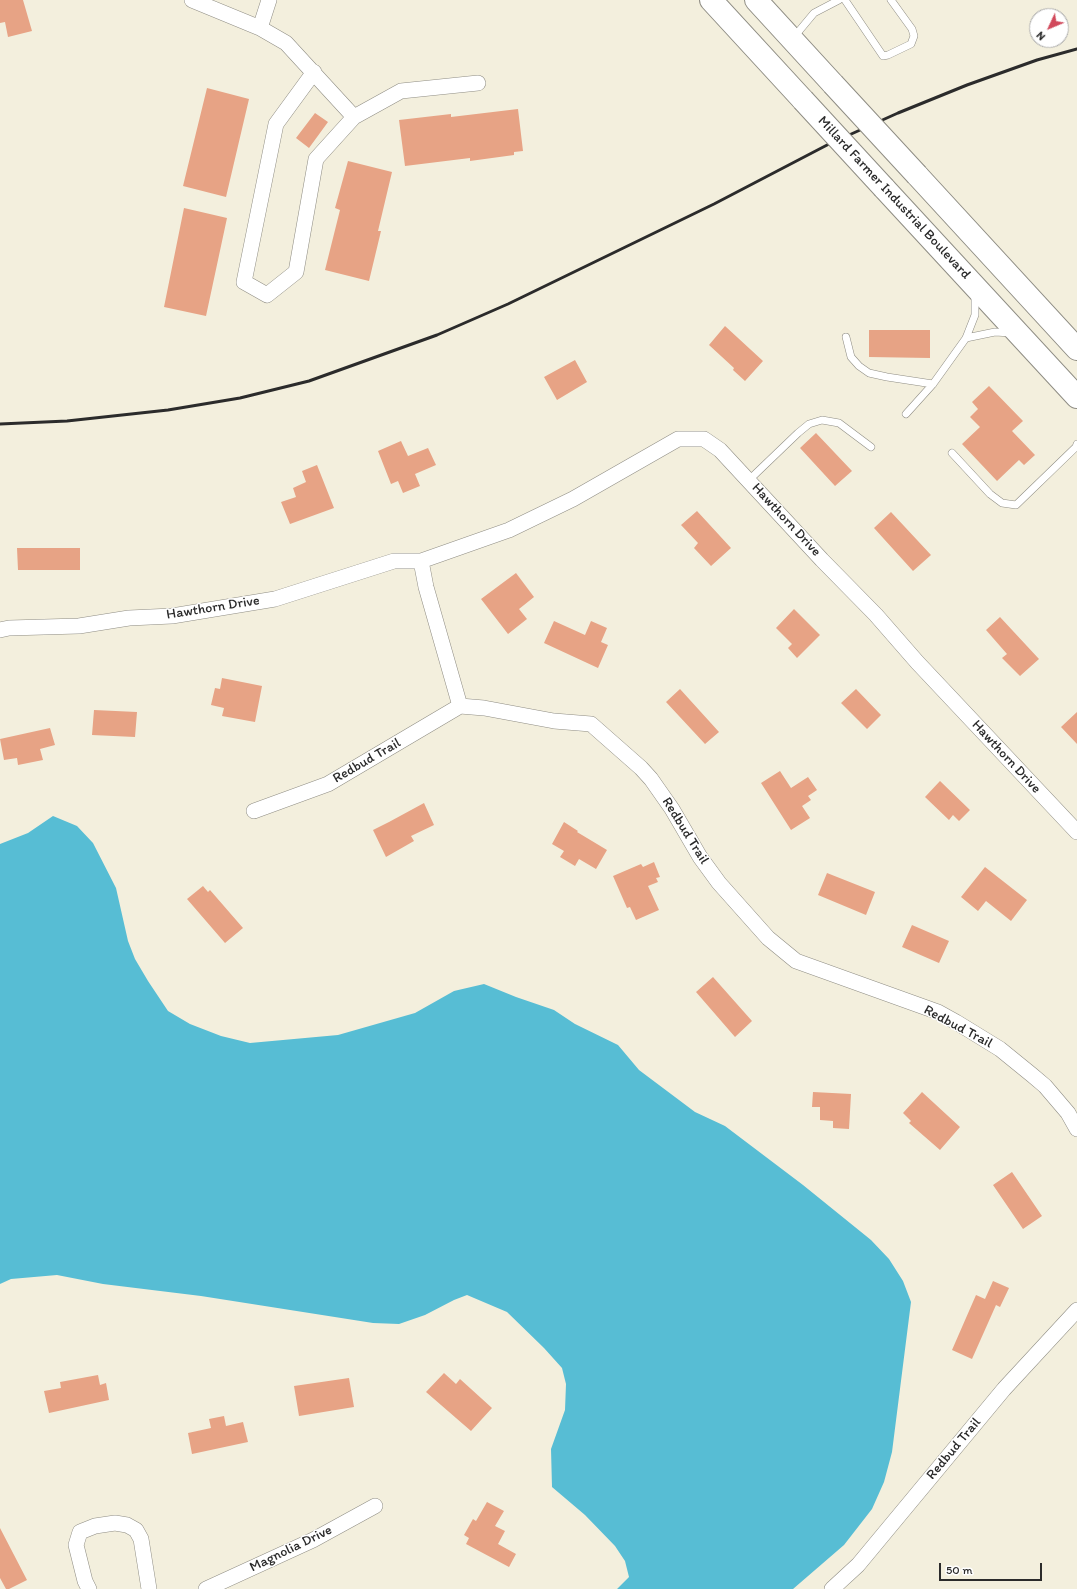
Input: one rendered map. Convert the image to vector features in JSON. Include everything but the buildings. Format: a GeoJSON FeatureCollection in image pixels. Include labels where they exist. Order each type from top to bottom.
{"type":"FeatureCollection","features":[{"type":"Feature","properties":{"kind":"main road","name":"Millard Farmer Industrial Boulevard"},"geometry":{"type":"LineString","coordinates":[[711,0],[1077,397]]}},
{"type":"Feature","properties":{"kind":"main road"},"geometry":{"type":"LineString","coordinates":[[756,0],[1077,349]]}},
{"type":"Feature","properties":{"kind":"street"},"geometry":{"type":"LineString","coordinates":[[192,0],[260,28],[286,43],[354,117]]}},
{"type":"Feature","properties":{"kind":"street"},"geometry":{"type":"LineString","coordinates":[[260,28],[269,0]]}},
{"type":"Feature","properties":{"kind":"street"},"geometry":{"type":"LineString","coordinates":[[314,72],[276,124],[244,282],[267,294],[296,272],[316,159],[354,117],[401,91],[478,83]]}},
{"type":"Feature","properties":{"kind":"street","name":"Hawthorn Drive"},"geometry":{"type":"LineString","coordinates":[[0,630],[9,628],[74,627],[129,618],[172,616],[275,599],[394,561],[421,562],[509,530],[572,499],[678,439],[704,439],[720,450],[749,480],[822,560],[876,615],[916,662],[1077,832]]}},
{"type":"Feature","properties":{"kind":"street"},"geometry":{"type":"LineString","coordinates":[[421,562],[426,587],[460,706]]}},
{"type":"Feature","properties":{"kind":"street","name":"Redbud Trail"},"geometry":{"type":"LineString","coordinates":[[254,811],[328,784],[460,706],[484,708],[554,721],[591,724],[641,768],[651,779],[672,809],[700,857],[719,883],[768,938],[796,961],[938,1012],[1000,1049],[1045,1086],[1068,1112],[1077,1129]]}},
{"type":"Feature","properties":{"kind":"street","name":"Redbud Trail"},"geometry":{"type":"LineString","coordinates":[[832,1589],[858,1566],[1004,1389],[1077,1310]]}},
{"type":"Feature","properties":{"kind":"street","name":"Magnolia Drive"},"geometry":{"type":"LineString","coordinates":[[206,1589],[313,1540],[375,1506]]}},
{"type":"Feature","properties":{"kind":"street"},"geometry":{"type":"LineString","coordinates":[[89,1589],[76,1545],[80,1532],[95,1526],[115,1523],[127,1525],[136,1530],[141,1539],[149,1589]]}},
{"type":"Feature","properties":{"kind":"lane"},"geometry":{"type":"LineString","coordinates":[[792,39],[814,13],[839,0]]}},
{"type":"Feature","properties":{"kind":"lane"},"geometry":{"type":"LineString","coordinates":[[845,0],[883,56],[911,44],[914,36],[912,29],[891,0]]}},
{"type":"Feature","properties":{"kind":"lane"},"geometry":{"type":"LineString","coordinates":[[906,414],[933,384],[966,338],[975,315],[975,286]]}},
{"type":"Feature","properties":{"kind":"lane"},"geometry":{"type":"LineString","coordinates":[[966,338],[995,332],[1018,333]]}},
{"type":"Feature","properties":{"kind":"lane"},"geometry":{"type":"LineString","coordinates":[[846,337],[851,357],[859,366],[869,373],[886,378],[933,384]]}},
{"type":"Feature","properties":{"kind":"lane"},"geometry":{"type":"LineString","coordinates":[[749,480],[798,433],[809,424],[822,420],[839,422],[871,448]]}},
{"type":"Feature","properties":{"kind":"lane"},"geometry":{"type":"LineString","coordinates":[[952,453],[990,494],[1002,503],[1016,505],[1077,446]]}},
{"type":"Feature","properties":{"kind":"water"},"geometry":{"type":"Polygon","coordinates":[[[53,816],[77,826],[93,843],[116,888],[128,941],[135,959],[168,1011],[190,1024],[221,1036],[250,1043],[338,1035],[415,1013],[454,991],[484,984],[554,1010],[575,1024],[618,1045],[639,1070],[695,1112],[725,1126],[803,1185],[871,1240],[889,1259],[903,1281],[911,1302],[892,1452],[884,1482],[872,1509],[844,1545],[793,1589],[617,1589],[629,1577],[625,1561],[615,1546],[585,1515],[552,1487],[551,1449],[565,1410],[566,1384],[562,1368],[507,1312],[467,1295],[425,1315],[399,1324],[373,1323],[201,1296],[103,1284],[57,1275],[11,1279],[0,1284],[0,844],[28,833],[53,816]]]}},
{"type":"Feature","properties":{"kind":"railway"},"geometry":{"type":"LineString","coordinates":[[0,424],[67,421],[168,410],[240,398],[309,381],[437,335],[508,304],[714,204],[829,144],[898,113],[967,85],[1037,60],[1077,49]]}}]}
